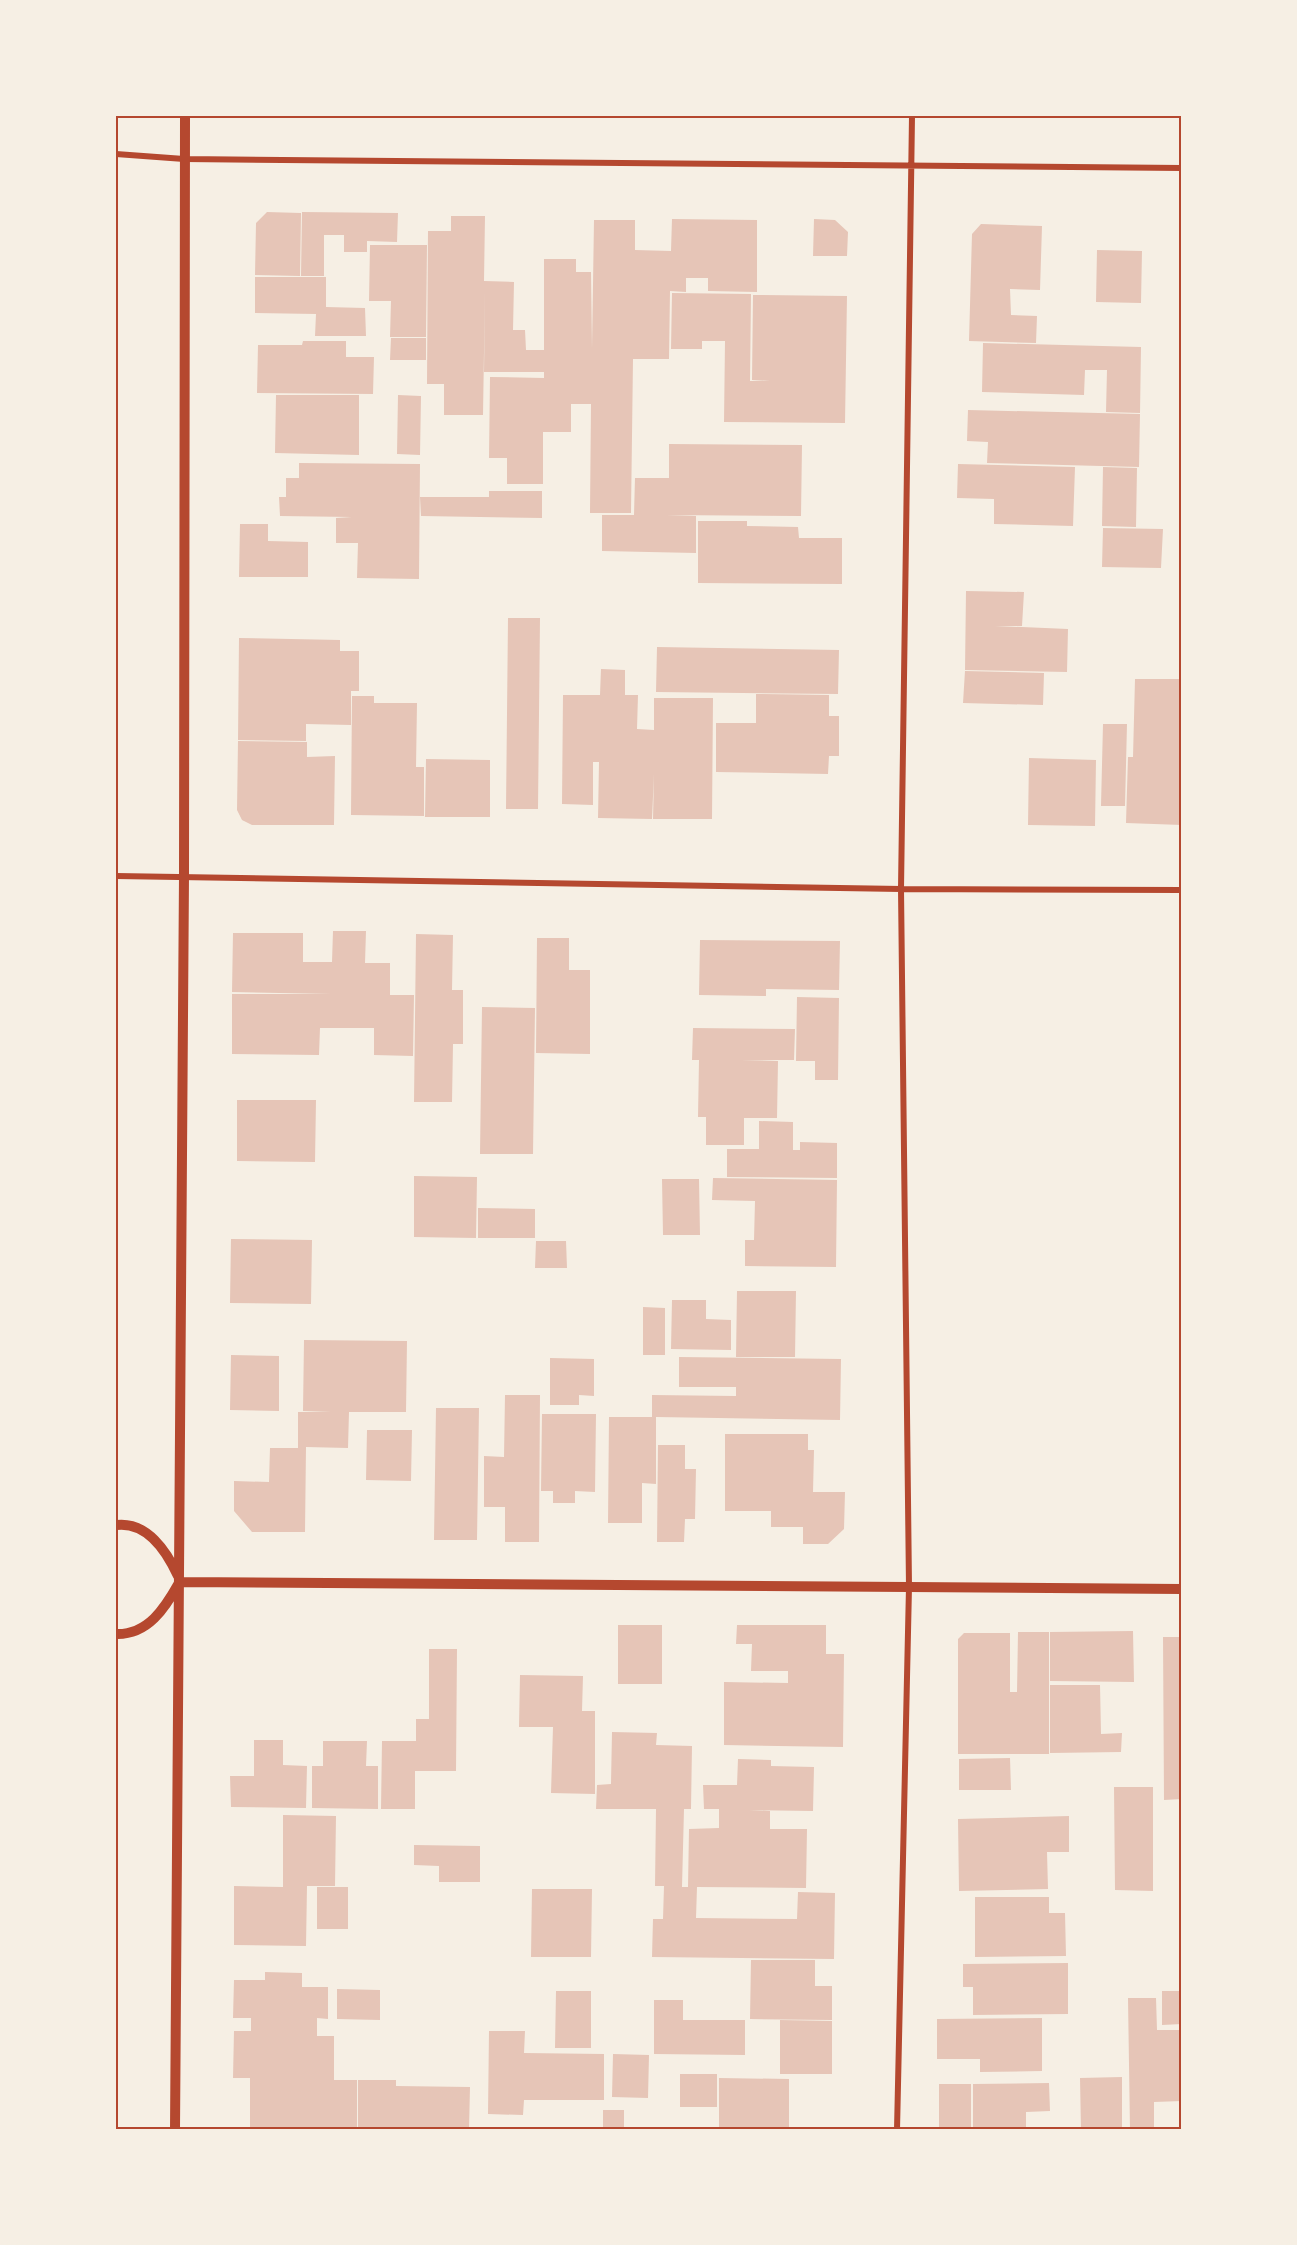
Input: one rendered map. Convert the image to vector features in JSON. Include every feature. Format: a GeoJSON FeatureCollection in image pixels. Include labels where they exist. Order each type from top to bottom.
{"type":"FeatureCollection","features":[{"type":"Feature","properties":{"kind":"street"},"geometry":{"type":"LineString","coordinates":[[175,2130],[184,876],[184,116]]}},
{"type":"Feature","properties":{"kind":"street"},"geometry":{"type":"LineString","coordinates":[[897,2130],[909,1587],[901,889],[912,116]]}},
{"type":"Feature","properties":{"kind":"street"},"geometry":{"type":"LineString","coordinates":[[116,154],[184,159],[1182,168]]}},
{"type":"Feature","properties":{"kind":"street"},"geometry":{"type":"LineString","coordinates":[[116,876],[901,889],[1182,890]]}},
{"type":"Feature","properties":{"kind":"street"},"geometry":{"type":"LineString","coordinates":[[116,1525],[138,1528],[154,1539],[169,1557],[180,1582]]}},
{"type":"Feature","properties":{"kind":"street"},"geometry":{"type":"LineString","coordinates":[[180,1582],[1182,1589]]}},
{"type":"Feature","properties":{"kind":"street"},"geometry":{"type":"LineString","coordinates":[[116,1634],[135,1631],[156,1617],[180,1582]]}},
{"type":"Feature","properties":{"kind":"building"},"geometry":{"type":"Polygon","coordinates":[[[267,212],[301,213],[300,276],[255,275],[256,223],[267,212]]]}},
{"type":"Feature","properties":{"kind":"building"},"geometry":{"type":"Polygon","coordinates":[[[302,212],[398,213],[397,242],[367,241],[367,252],[344,252],[344,235],[324,235],[324,276],[301,276],[302,212]]]}},
{"type":"Feature","properties":{"kind":"building"},"geometry":{"type":"Polygon","coordinates":[[[451,216],[485,216],[484,281],[514,282],[513,330],[525,330],[526,350],[544,350],[544,259],[576,259],[576,272],[591,272],[592,349],[594,220],[635,220],[635,250],[671,251],[672,219],[757,220],[757,292],[708,291],[708,278],[686,278],[686,292],[670,291],[669,359],[633,359],[631,513],[590,513],[591,404],[571,404],[571,432],[543,432],[543,484],[507,484],[507,458],[489,458],[490,377],[544,378],[544,372],[484,372],[485,289],[483,415],[444,415],[444,384],[427,384],[428,231],[451,231],[451,216]]]}},
{"type":"Feature","properties":{"kind":"building"},"geometry":{"type":"Polygon","coordinates":[[[814,219],[835,220],[848,232],[847,256],[813,256],[814,219]]]}},
{"type":"Feature","properties":{"kind":"building"},"geometry":{"type":"Polygon","coordinates":[[[981,224],[1042,226],[1040,290],[1010,289],[1011,315],[1037,316],[1036,343],[969,341],[972,234],[981,224]]]}},
{"type":"Feature","properties":{"kind":"building"},"geometry":{"type":"Polygon","coordinates":[[[370,245],[427,245],[426,337],[390,337],[391,301],[369,301],[370,245]]]}},
{"type":"Feature","properties":{"kind":"building"},"geometry":{"type":"Polygon","coordinates":[[[1097,250],[1142,251],[1141,303],[1096,302],[1097,250]]]}},
{"type":"Feature","properties":{"kind":"building"},"geometry":{"type":"Polygon","coordinates":[[[255,277],[326,277],[326,307],[365,308],[366,336],[315,336],[316,314],[255,313],[255,277]]]}},
{"type":"Feature","properties":{"kind":"building"},"geometry":{"type":"Polygon","coordinates":[[[672,293],[751,294],[750,381],[770,381],[752,380],[753,295],[847,296],[845,423],[724,422],[725,341],[702,341],[702,349],[671,349],[672,293]]]}},
{"type":"Feature","properties":{"kind":"building"},"geometry":{"type":"Polygon","coordinates":[[[391,338],[426,338],[426,360],[390,360],[391,338]]]}},
{"type":"Feature","properties":{"kind":"building"},"geometry":{"type":"Polygon","coordinates":[[[303,341],[346,341],[346,357],[374,357],[373,394],[257,393],[258,345],[302,345],[303,341]]]}},
{"type":"Feature","properties":{"kind":"building"},"geometry":{"type":"Polygon","coordinates":[[[983,343],[1141,347],[1140,413],[1106,412],[1107,370],[1085,370],[1084,395],[982,392],[983,343]]]}},
{"type":"Feature","properties":{"kind":"building"},"geometry":{"type":"Polygon","coordinates":[[[276,395],[359,395],[359,455],[275,453],[276,395]]]}},
{"type":"Feature","properties":{"kind":"building"},"geometry":{"type":"Polygon","coordinates":[[[398,395],[421,396],[420,455],[397,454],[398,395]]]}},
{"type":"Feature","properties":{"kind":"building"},"geometry":{"type":"Polygon","coordinates":[[[968,410],[1140,414],[1139,467],[987,463],[988,442],[967,441],[968,410]]]}},
{"type":"Feature","properties":{"kind":"building"},"geometry":{"type":"Polygon","coordinates":[[[669,444],[802,445],[801,516],[666,515],[696,516],[696,553],[602,551],[602,515],[634,515],[635,478],[669,478],[669,444]]]}},
{"type":"Feature","properties":{"kind":"building"},"geometry":{"type":"Polygon","coordinates":[[[299,463],[420,464],[419,579],[357,578],[358,543],[336,543],[336,518],[352,517],[280,516],[279,497],[286,497],[286,478],[299,478],[299,463]]]}},
{"type":"Feature","properties":{"kind":"building"},"geometry":{"type":"Polygon","coordinates":[[[958,464],[1075,467],[1073,526],[994,524],[994,499],[957,498],[958,464]]]}},
{"type":"Feature","properties":{"kind":"building"},"geometry":{"type":"Polygon","coordinates":[[[1103,467],[1137,468],[1136,527],[1102,526],[1103,467]]]}},
{"type":"Feature","properties":{"kind":"building"},"geometry":{"type":"Polygon","coordinates":[[[489,491],[542,491],[542,518],[421,516],[420,497],[489,497],[489,491]]]}},
{"type":"Feature","properties":{"kind":"building"},"geometry":{"type":"Polygon","coordinates":[[[698,521],[747,521],[747,526],[798,527],[799,538],[842,538],[842,584],[698,583],[698,521]]]}},
{"type":"Feature","properties":{"kind":"building"},"geometry":{"type":"Polygon","coordinates":[[[240,524],[268,524],[268,541],[308,542],[308,577],[239,577],[240,524]]]}},
{"type":"Feature","properties":{"kind":"building"},"geometry":{"type":"Polygon","coordinates":[[[1103,528],[1163,529],[1161,568],[1102,567],[1103,528]]]}},
{"type":"Feature","properties":{"kind":"building"},"geometry":{"type":"Polygon","coordinates":[[[966,591],[1024,592],[1022,626],[995,626],[1068,629],[1067,672],[965,670],[966,591]]]}},
{"type":"Feature","properties":{"kind":"building"},"geometry":{"type":"Polygon","coordinates":[[[508,618],[540,618],[538,809],[506,809],[508,618]]]}},
{"type":"Feature","properties":{"kind":"building"},"geometry":{"type":"Polygon","coordinates":[[[239,638],[340,640],[340,651],[359,651],[359,691],[351,691],[351,725],[306,724],[306,741],[238,740],[239,638]]]}},
{"type":"Feature","properties":{"kind":"building"},"geometry":{"type":"Polygon","coordinates":[[[657,647],[839,650],[838,694],[656,692],[657,647]]]}},
{"type":"Feature","properties":{"kind":"building"},"geometry":{"type":"Polygon","coordinates":[[[601,669],[625,670],[625,695],[638,695],[637,729],[654,730],[654,698],[713,698],[712,819],[653,819],[654,774],[652,819],[598,818],[599,762],[593,762],[593,805],[562,804],[563,695],[600,695],[601,669]]]}},
{"type":"Feature","properties":{"kind":"building"},"geometry":{"type":"Polygon","coordinates":[[[965,671],[1044,673],[1043,705],[963,703],[965,671]]]}},
{"type":"Feature","properties":{"kind":"building"},"geometry":{"type":"Polygon","coordinates":[[[1135,679],[1182,679],[1182,825],[1126,823],[1128,757],[1133,757],[1135,679]]]}},
{"type":"Feature","properties":{"kind":"building"},"geometry":{"type":"Polygon","coordinates":[[[756,694],[829,695],[829,716],[839,716],[839,756],[829,756],[828,774],[716,772],[716,723],[756,723],[756,694]]]}},
{"type":"Feature","properties":{"kind":"building"},"geometry":{"type":"Polygon","coordinates":[[[352,696],[374,696],[374,703],[417,703],[416,767],[424,767],[424,816],[351,815],[352,696]]]}},
{"type":"Feature","properties":{"kind":"building"},"geometry":{"type":"Polygon","coordinates":[[[1103,724],[1127,724],[1125,806],[1101,806],[1103,724]]]}},
{"type":"Feature","properties":{"kind":"building"},"geometry":{"type":"Polygon","coordinates":[[[238,741],[307,742],[307,757],[335,756],[334,825],[252,825],[242,820],[237,810],[238,741]]]}},
{"type":"Feature","properties":{"kind":"building"},"geometry":{"type":"Polygon","coordinates":[[[1029,758],[1096,760],[1095,826],[1028,825],[1029,758]]]}},
{"type":"Feature","properties":{"kind":"building"},"geometry":{"type":"Polygon","coordinates":[[[426,759],[490,760],[490,817],[425,817],[426,759]]]}},
{"type":"Feature","properties":{"kind":"building"},"geometry":{"type":"Polygon","coordinates":[[[333,931],[366,931],[365,963],[390,963],[390,995],[414,995],[413,1056],[374,1055],[374,1028],[320,1028],[319,1055],[232,1054],[232,994],[331,994],[232,992],[233,933],[303,933],[303,962],[332,962],[333,931]]]}},
{"type":"Feature","properties":{"kind":"building"},"geometry":{"type":"Polygon","coordinates":[[[416,934],[453,935],[452,990],[463,990],[463,1044],[453,1044],[452,1102],[414,1102],[416,934]]]}},
{"type":"Feature","properties":{"kind":"building"},"geometry":{"type":"Polygon","coordinates":[[[537,938],[569,938],[569,970],[590,970],[590,1054],[536,1053],[537,938]]]}},
{"type":"Feature","properties":{"kind":"building"},"geometry":{"type":"Polygon","coordinates":[[[700,940],[840,941],[839,990],[766,989],[766,996],[699,995],[700,940]]]}},
{"type":"Feature","properties":{"kind":"building"},"geometry":{"type":"Polygon","coordinates":[[[797,997],[839,998],[838,1080],[815,1080],[815,1061],[796,1061],[797,997]]]}},
{"type":"Feature","properties":{"kind":"building"},"geometry":{"type":"Polygon","coordinates":[[[482,1007],[535,1008],[533,1154],[480,1154],[482,1007]]]}},
{"type":"Feature","properties":{"kind":"building"},"geometry":{"type":"Polygon","coordinates":[[[693,1028],[795,1029],[794,1060],[741,1060],[778,1061],[777,1118],[744,1118],[744,1145],[706,1145],[706,1117],[698,1117],[699,1060],[692,1060],[693,1028]]]}},
{"type":"Feature","properties":{"kind":"building"},"geometry":{"type":"Polygon","coordinates":[[[237,1100],[316,1100],[315,1162],[237,1161],[237,1100]]]}},
{"type":"Feature","properties":{"kind":"building"},"geometry":{"type":"Polygon","coordinates":[[[759,1121],[793,1122],[793,1150],[800,1150],[800,1142],[837,1143],[837,1178],[727,1177],[727,1149],[759,1149],[759,1121]]]}},
{"type":"Feature","properties":{"kind":"building"},"geometry":{"type":"Polygon","coordinates":[[[414,1176],[477,1177],[476,1238],[414,1237],[414,1176]]]}},
{"type":"Feature","properties":{"kind":"building"},"geometry":{"type":"Polygon","coordinates":[[[713,1178],[837,1180],[836,1267],[745,1266],[745,1240],[754,1240],[755,1201],[712,1200],[713,1178]]]}},
{"type":"Feature","properties":{"kind":"building"},"geometry":{"type":"Polygon","coordinates":[[[662,1179],[699,1179],[700,1235],[663,1235],[662,1179]]]}},
{"type":"Feature","properties":{"kind":"building"},"geometry":{"type":"Polygon","coordinates":[[[478,1208],[535,1209],[535,1238],[478,1238],[478,1208]]]}},
{"type":"Feature","properties":{"kind":"building"},"geometry":{"type":"Polygon","coordinates":[[[231,1239],[312,1240],[311,1304],[230,1303],[231,1239]]]}},
{"type":"Feature","properties":{"kind":"building"},"geometry":{"type":"Polygon","coordinates":[[[536,1241],[566,1241],[567,1268],[535,1268],[536,1241]]]}},
{"type":"Feature","properties":{"kind":"building"},"geometry":{"type":"Polygon","coordinates":[[[737,1291],[796,1291],[795,1357],[736,1357],[737,1291]]]}},
{"type":"Feature","properties":{"kind":"building"},"geometry":{"type":"Polygon","coordinates":[[[672,1300],[706,1300],[706,1319],[731,1320],[731,1350],[671,1349],[672,1300]]]}},
{"type":"Feature","properties":{"kind":"building"},"geometry":{"type":"Polygon","coordinates":[[[643,1307],[665,1308],[665,1355],[643,1355],[643,1307]]]}},
{"type":"Feature","properties":{"kind":"building"},"geometry":{"type":"Polygon","coordinates":[[[304,1340],[407,1341],[406,1412],[349,1412],[348,1448],[306,1447],[305,1532],[252,1532],[234,1511],[234,1481],[269,1482],[270,1448],[298,1448],[298,1412],[331,1412],[303,1411],[304,1340]]]}},
{"type":"Feature","properties":{"kind":"building"},"geometry":{"type":"Polygon","coordinates":[[[231,1355],[279,1356],[279,1411],[230,1410],[231,1355]]]}},
{"type":"Feature","properties":{"kind":"building"},"geometry":{"type":"Polygon","coordinates":[[[679,1357],[841,1359],[840,1420],[656,1417],[656,1484],[642,1483],[642,1523],[608,1523],[609,1417],[652,1417],[652,1395],[736,1396],[736,1387],[679,1387],[679,1357]]]}},
{"type":"Feature","properties":{"kind":"building"},"geometry":{"type":"Polygon","coordinates":[[[550,1358],[594,1359],[594,1396],[579,1395],[579,1405],[550,1405],[550,1358]]]}},
{"type":"Feature","properties":{"kind":"building"},"geometry":{"type":"Polygon","coordinates":[[[505,1395],[540,1395],[539,1542],[505,1542],[505,1507],[484,1507],[484,1456],[504,1457],[505,1395]]]}},
{"type":"Feature","properties":{"kind":"building"},"geometry":{"type":"Polygon","coordinates":[[[436,1408],[479,1408],[477,1540],[434,1540],[436,1408]]]}},
{"type":"Feature","properties":{"kind":"building"},"geometry":{"type":"Polygon","coordinates":[[[542,1414],[596,1414],[595,1492],[575,1491],[575,1503],[553,1503],[553,1491],[541,1491],[542,1414]]]}},
{"type":"Feature","properties":{"kind":"building"},"geometry":{"type":"Polygon","coordinates":[[[367,1430],[412,1430],[411,1481],[366,1480],[367,1430]]]}},
{"type":"Feature","properties":{"kind":"building"},"geometry":{"type":"Polygon","coordinates":[[[725,1434],[808,1434],[808,1450],[814,1450],[813,1492],[845,1492],[844,1529],[828,1544],[803,1544],[803,1527],[771,1527],[771,1511],[725,1511],[725,1434]]]}},
{"type":"Feature","properties":{"kind":"building"},"geometry":{"type":"Polygon","coordinates":[[[658,1445],[685,1445],[685,1469],[696,1469],[695,1519],[685,1519],[684,1542],[657,1542],[658,1445]]]}},
{"type":"Feature","properties":{"kind":"building"},"geometry":{"type":"Polygon","coordinates":[[[618,1625],[662,1625],[662,1684],[618,1684],[618,1625]]]}},
{"type":"Feature","properties":{"kind":"building"},"geometry":{"type":"Polygon","coordinates":[[[737,1625],[826,1625],[826,1654],[844,1654],[843,1747],[724,1745],[724,1682],[788,1683],[788,1671],[751,1671],[752,1644],[736,1644],[737,1625]]]}},
{"type":"Feature","properties":{"kind":"building"},"geometry":{"type":"Polygon","coordinates":[[[1133,1631],[1134,1682],[1050,1681],[1050,1632],[1133,1631]]]}},
{"type":"Feature","properties":{"kind":"building"},"geometry":{"type":"Polygon","coordinates":[[[1018,1632],[1049,1632],[1049,1754],[958,1754],[958,1639],[964,1633],[1010,1633],[1010,1692],[1017,1692],[1018,1632]]]}},
{"type":"Feature","properties":{"kind":"building"},"geometry":{"type":"Polygon","coordinates":[[[1163,1637],[1182,1637],[1182,1799],[1164,1800],[1163,1637]]]}},
{"type":"Feature","properties":{"kind":"building"},"geometry":{"type":"Polygon","coordinates":[[[429,1649],[457,1649],[456,1771],[415,1771],[415,1809],[381,1809],[382,1741],[416,1741],[416,1719],[429,1719],[429,1649]]]}},
{"type":"Feature","properties":{"kind":"building"},"geometry":{"type":"Polygon","coordinates":[[[520,1675],[583,1676],[582,1711],[595,1711],[595,1794],[551,1793],[553,1727],[519,1727],[520,1675]]]}},
{"type":"Feature","properties":{"kind":"building"},"geometry":{"type":"Polygon","coordinates":[[[1050,1685],[1100,1685],[1101,1734],[1122,1733],[1121,1752],[1050,1753],[1050,1685]]]}},
{"type":"Feature","properties":{"kind":"building"},"geometry":{"type":"Polygon","coordinates":[[[612,1732],[657,1733],[656,1745],[692,1746],[691,1809],[684,1809],[682,1887],[688,1887],[689,1829],[719,1828],[719,1809],[704,1809],[703,1785],[737,1785],[738,1759],[771,1760],[771,1766],[814,1767],[813,1811],[749,1810],[770,1811],[770,1829],[807,1829],[806,1888],[697,1887],[696,1918],[797,1919],[798,1892],[835,1893],[834,1959],[652,1957],[653,1919],[663,1919],[664,1886],[655,1886],[656,1809],[596,1809],[597,1785],[611,1784],[612,1732]]]}},
{"type":"Feature","properties":{"kind":"building"},"geometry":{"type":"Polygon","coordinates":[[[254,1740],[283,1740],[283,1765],[307,1766],[306,1808],[231,1807],[230,1776],[254,1776],[254,1740]]]}},
{"type":"Feature","properties":{"kind":"building"},"geometry":{"type":"Polygon","coordinates":[[[323,1741],[367,1741],[366,1766],[378,1766],[378,1809],[312,1808],[312,1766],[323,1766],[323,1741]]]}},
{"type":"Feature","properties":{"kind":"building"},"geometry":{"type":"Polygon","coordinates":[[[1010,1758],[1011,1790],[959,1790],[959,1759],[1010,1758]]]}},
{"type":"Feature","properties":{"kind":"building"},"geometry":{"type":"Polygon","coordinates":[[[1114,1787],[1153,1787],[1153,1891],[1115,1890],[1114,1787]]]}},
{"type":"Feature","properties":{"kind":"building"},"geometry":{"type":"Polygon","coordinates":[[[283,1815],[336,1816],[335,1886],[307,1886],[306,1946],[234,1945],[234,1886],[283,1887],[283,1815]]]}},
{"type":"Feature","properties":{"kind":"building"},"geometry":{"type":"Polygon","coordinates":[[[1069,1816],[1069,1852],[1047,1852],[1048,1889],[959,1891],[958,1819],[1069,1816]]]}},
{"type":"Feature","properties":{"kind":"building"},"geometry":{"type":"Polygon","coordinates":[[[414,1845],[480,1846],[480,1882],[439,1882],[439,1866],[414,1865],[414,1845]]]}},
{"type":"Feature","properties":{"kind":"building"},"geometry":{"type":"Polygon","coordinates":[[[317,1887],[348,1887],[348,1929],[317,1929],[317,1887]]]}},
{"type":"Feature","properties":{"kind":"building"},"geometry":{"type":"Polygon","coordinates":[[[532,1889],[592,1889],[591,1957],[531,1957],[532,1889]]]}},
{"type":"Feature","properties":{"kind":"building"},"geometry":{"type":"Polygon","coordinates":[[[975,1897],[1049,1897],[1049,1913],[1065,1913],[1066,1956],[975,1957],[975,1897]]]}},
{"type":"Feature","properties":{"kind":"building"},"geometry":{"type":"Polygon","coordinates":[[[751,1960],[815,1960],[815,1986],[832,1986],[832,2020],[750,2019],[751,1960]]]}},
{"type":"Feature","properties":{"kind":"building"},"geometry":{"type":"Polygon","coordinates":[[[1068,1963],[1068,2014],[973,2015],[973,1987],[963,1987],[963,1964],[1068,1963]]]}},
{"type":"Feature","properties":{"kind":"building"},"geometry":{"type":"Polygon","coordinates":[[[265,1972],[302,1973],[302,1987],[328,1987],[328,2019],[317,2018],[317,2036],[334,2036],[334,2080],[357,2080],[357,2129],[250,2127],[250,2078],[233,2078],[234,2031],[251,2031],[251,2018],[233,2018],[234,1980],[265,1980],[265,1972]]]}},
{"type":"Feature","properties":{"kind":"building"},"geometry":{"type":"Polygon","coordinates":[[[337,1989],[380,1990],[380,2020],[337,2019],[337,1989]]]}},
{"type":"Feature","properties":{"kind":"building"},"geometry":{"type":"Polygon","coordinates":[[[556,1991],[591,1991],[591,2048],[555,2048],[556,1991]]]}},
{"type":"Feature","properties":{"kind":"building"},"geometry":{"type":"Polygon","coordinates":[[[1162,1991],[1182,1991],[1182,2024],[1162,2025],[1162,1991]]]}},
{"type":"Feature","properties":{"kind":"building"},"geometry":{"type":"Polygon","coordinates":[[[1128,1998],[1156,1998],[1157,2030],[1182,2030],[1182,2101],[1154,2102],[1154,2130],[1130,2130],[1128,1998]]]}},
{"type":"Feature","properties":{"kind":"building"},"geometry":{"type":"Polygon","coordinates":[[[654,2000],[683,2000],[683,2020],[745,2020],[745,2055],[654,2054],[654,2000]]]}},
{"type":"Feature","properties":{"kind":"building"},"geometry":{"type":"Polygon","coordinates":[[[1042,2018],[1042,2071],[980,2072],[980,2059],[937,2059],[937,2019],[1042,2018]]]}},
{"type":"Feature","properties":{"kind":"building"},"geometry":{"type":"Polygon","coordinates":[[[780,2020],[832,2021],[832,2074],[780,2074],[780,2020]]]}},
{"type":"Feature","properties":{"kind":"building"},"geometry":{"type":"Polygon","coordinates":[[[489,2031],[525,2031],[524,2053],[604,2054],[604,2100],[524,2100],[523,2115],[488,2114],[489,2031]]]}},
{"type":"Feature","properties":{"kind":"building"},"geometry":{"type":"Polygon","coordinates":[[[613,2054],[649,2055],[648,2098],[612,2097],[613,2054]]]}},
{"type":"Feature","properties":{"kind":"building"},"geometry":{"type":"Polygon","coordinates":[[[680,2074],[717,2074],[717,2107],[680,2107],[680,2074]]]}},
{"type":"Feature","properties":{"kind":"building"},"geometry":{"type":"Polygon","coordinates":[[[1122,2077],[1122,2130],[1081,2130],[1080,2078],[1122,2077]]]}},
{"type":"Feature","properties":{"kind":"building"},"geometry":{"type":"Polygon","coordinates":[[[719,2078],[789,2079],[789,2130],[719,2130],[719,2078]]]}},
{"type":"Feature","properties":{"kind":"building"},"geometry":{"type":"Polygon","coordinates":[[[358,2080],[396,2080],[396,2086],[470,2087],[469,2130],[358,2130],[358,2080]]]}},
{"type":"Feature","properties":{"kind":"building"},"geometry":{"type":"Polygon","coordinates":[[[1049,2083],[1050,2111],[1026,2112],[1026,2130],[973,2130],[973,2084],[1049,2083]]]}},
{"type":"Feature","properties":{"kind":"building"},"geometry":{"type":"Polygon","coordinates":[[[939,2084],[971,2084],[971,2130],[939,2130],[939,2084]]]}},
{"type":"Feature","properties":{"kind":"building"},"geometry":{"type":"Polygon","coordinates":[[[603,2110],[624,2110],[624,2130],[603,2130],[603,2110]]]}}]}
